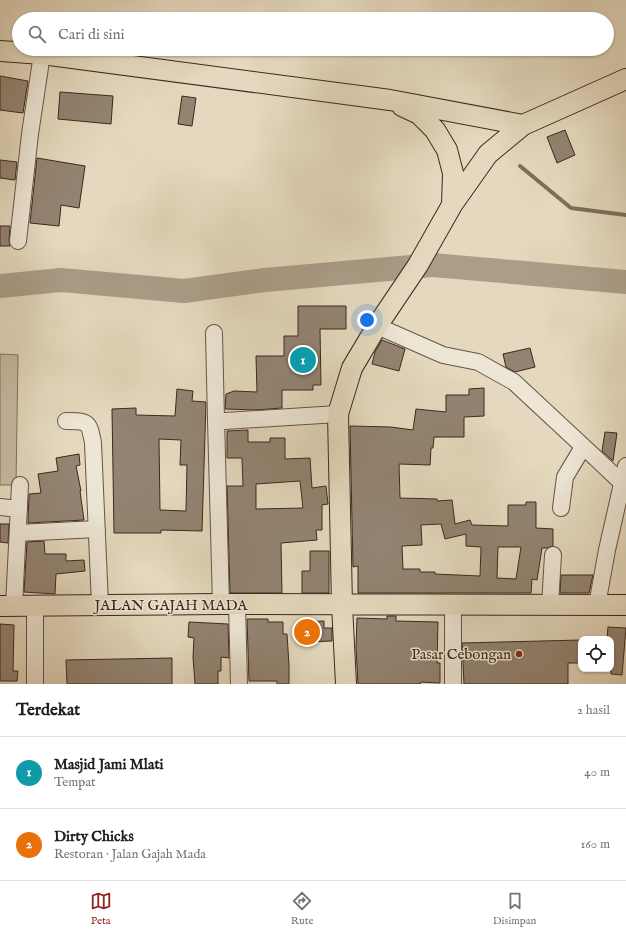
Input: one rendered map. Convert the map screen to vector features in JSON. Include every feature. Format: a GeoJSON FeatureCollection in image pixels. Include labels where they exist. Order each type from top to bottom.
{"type":"FeatureCollection","features":[{"type":"Feature","properties":{"kind":"main road"},"geometry":{"type":"LineString","coordinates":[[0,51],[12,52]]}},
{"type":"Feature","properties":{"kind":"main road"},"geometry":{"type":"LineString","coordinates":[[57,56],[390,100],[523,125]]}},
{"type":"Feature","properties":{"kind":"main road"},"geometry":{"type":"LineString","coordinates":[[346,684],[342,605],[338,414],[352,368],[377,326],[418,265],[452,205],[488,154],[523,125],[626,79]]}},
{"type":"Feature","properties":{"kind":"main road"},"geometry":{"type":"LineString","coordinates":[[390,100],[419,114],[435,130],[447,150],[453,173],[452,205]]}},
{"type":"Feature","properties":{"kind":"main road","name":"JALAN GAJAH MADA"},"geometry":{"type":"LineString","coordinates":[[7,606],[229,604],[626,605]]}},
{"type":"Feature","properties":{"kind":"street"},"geometry":{"type":"LineString","coordinates":[[18,241],[30,134],[42,56]]}},
{"type":"Feature","properties":{"kind":"street"},"geometry":{"type":"LineString","coordinates":[[377,326],[443,355],[478,362],[514,382],[624,486]]}},
{"type":"Feature","properties":{"kind":"street"},"geometry":{"type":"LineString","coordinates":[[214,333],[216,420],[229,604],[239,684]]}},
{"type":"Feature","properties":{"kind":"street"},"geometry":{"type":"LineString","coordinates":[[216,420],[225,421],[338,414]]}},
{"type":"Feature","properties":{"kind":"street"},"geometry":{"type":"LineString","coordinates":[[66,421],[82,421],[88,426],[91,432],[93,443],[100,605]]}},
{"type":"Feature","properties":{"kind":"street"},"geometry":{"type":"LineString","coordinates":[[562,508],[565,477],[583,447]]}},
{"type":"Feature","properties":{"kind":"street"},"geometry":{"type":"LineString","coordinates":[[597,605],[607,550],[624,486],[626,466]]}},
{"type":"Feature","properties":{"kind":"street"},"geometry":{"type":"LineString","coordinates":[[7,606],[18,533],[20,485]]}},
{"type":"Feature","properties":{"kind":"street"},"geometry":{"type":"LineString","coordinates":[[0,507],[19,509]]}},
{"type":"Feature","properties":{"kind":"street"},"geometry":{"type":"LineString","coordinates":[[18,533],[97,529]]}},
{"type":"Feature","properties":{"kind":"street"},"geometry":{"type":"LineString","coordinates":[[550,605],[552,555]]}},
{"type":"Feature","properties":{"kind":"street"},"geometry":{"type":"LineString","coordinates":[[453,605],[453,684]]}},
{"type":"Feature","properties":{"kind":"street"},"geometry":{"type":"LineString","coordinates":[[34,606],[35,684]]}},
{"type":"Feature","properties":{"kind":"shaded area"},"geometry":{"type":"Polygon","coordinates":[[[0,354],[18,355],[16,485],[0,485],[0,354]]]}},
{"type":"Feature","properties":{"kind":"building"},"geometry":{"type":"Polygon","coordinates":[[[0,76],[28,81],[23,113],[0,110],[0,76]]]}},
{"type":"Feature","properties":{"kind":"building"},"geometry":{"type":"Polygon","coordinates":[[[60,92],[113,96],[111,124],[58,119],[60,92]]]}},
{"type":"Feature","properties":{"kind":"building"},"geometry":{"type":"Polygon","coordinates":[[[182,96],[196,98],[192,126],[178,124],[182,96]]]}},
{"type":"Feature","properties":{"kind":"building"},"geometry":{"type":"Polygon","coordinates":[[[565,130],[575,155],[557,163],[547,137],[565,130]]]}},
{"type":"Feature","properties":{"kind":"building"},"geometry":{"type":"Polygon","coordinates":[[[37,158],[85,166],[79,208],[61,205],[59,226],[30,223],[37,158]]]}},
{"type":"Feature","properties":{"kind":"building"},"geometry":{"type":"Polygon","coordinates":[[[0,160],[17,162],[15,180],[0,178],[0,160]]]}},
{"type":"Feature","properties":{"kind":"building"},"geometry":{"type":"Polygon","coordinates":[[[0,226],[10,226],[10,246],[0,246],[0,226]]]}},
{"type":"Feature","properties":{"kind":"building"},"geometry":{"type":"Polygon","coordinates":[[[298,306],[346,306],[346,329],[320,329],[321,385],[313,385],[313,390],[282,390],[282,408],[256,410],[225,409],[226,394],[234,391],[257,392],[256,356],[284,356],[284,336],[298,336],[298,306]]]}},
{"type":"Feature","properties":{"kind":"building"},"geometry":{"type":"Polygon","coordinates":[[[382,340],[405,349],[399,371],[372,364],[375,352],[382,340]]]}},
{"type":"Feature","properties":{"kind":"building"},"geometry":{"type":"Polygon","coordinates":[[[530,348],[535,367],[515,372],[506,367],[503,354],[530,348]]]}},
{"type":"Feature","properties":{"kind":"building"},"geometry":{"type":"Polygon","coordinates":[[[484,388],[484,416],[464,417],[464,437],[434,437],[433,448],[431,448],[430,465],[399,464],[400,498],[437,499],[437,501],[452,500],[455,524],[470,520],[472,525],[508,526],[508,505],[526,505],[526,502],[536,502],[536,528],[553,529],[553,546],[542,548],[537,580],[532,579],[531,593],[358,593],[358,566],[353,567],[350,426],[391,427],[413,430],[416,409],[446,412],[446,395],[469,395],[469,389],[484,388]],[[441,524],[421,525],[422,545],[402,546],[403,569],[420,569],[420,572],[435,572],[435,574],[480,576],[481,547],[466,546],[466,534],[445,539],[441,524]],[[498,547],[497,578],[516,579],[521,547],[498,547]]]}},
{"type":"Feature","properties":{"kind":"building"},"geometry":{"type":"Polygon","coordinates":[[[177,389],[193,391],[192,401],[206,402],[202,531],[161,530],[161,533],[114,533],[112,409],[136,408],[136,415],[175,416],[177,389]],[[159,439],[160,510],[186,511],[187,465],[180,465],[181,440],[159,439]]]}},
{"type":"Feature","properties":{"kind":"building"},"geometry":{"type":"Polygon","coordinates":[[[248,430],[248,442],[270,442],[270,438],[285,438],[285,459],[310,458],[312,488],[326,486],[328,504],[322,505],[322,530],[316,530],[317,540],[281,543],[282,593],[230,593],[227,486],[243,486],[242,458],[227,458],[227,431],[248,430]],[[300,481],[256,484],[256,509],[303,508],[300,481]]]}},
{"type":"Feature","properties":{"kind":"building"},"geometry":{"type":"Polygon","coordinates":[[[605,432],[617,433],[613,461],[602,451],[605,432]]]}},
{"type":"Feature","properties":{"kind":"building"},"geometry":{"type":"Polygon","coordinates":[[[79,454],[80,465],[76,466],[81,491],[84,520],[28,523],[29,494],[41,493],[38,474],[58,471],[56,458],[79,454]]]}},
{"type":"Feature","properties":{"kind":"building"},"geometry":{"type":"Polygon","coordinates":[[[0,524],[9,524],[8,543],[0,542],[0,524]]]}},
{"type":"Feature","properties":{"kind":"building"},"geometry":{"type":"Polygon","coordinates":[[[44,541],[45,554],[66,554],[66,561],[84,560],[85,571],[56,574],[55,594],[24,592],[27,542],[44,541]]]}},
{"type":"Feature","properties":{"kind":"building"},"geometry":{"type":"Polygon","coordinates":[[[310,551],[329,551],[329,593],[302,593],[302,571],[310,571],[310,551]]]}},
{"type":"Feature","properties":{"kind":"building"},"geometry":{"type":"Polygon","coordinates":[[[561,575],[593,575],[589,593],[560,593],[561,575]]]}},
{"type":"Feature","properties":{"kind":"building"},"geometry":{"type":"Polygon","coordinates":[[[387,616],[396,616],[396,621],[438,622],[437,663],[440,663],[440,683],[421,682],[420,684],[358,684],[356,647],[357,618],[387,619],[387,616]]]}},
{"type":"Feature","properties":{"kind":"building"},"geometry":{"type":"Polygon","coordinates":[[[247,619],[268,619],[268,622],[283,622],[283,634],[287,634],[289,684],[277,684],[277,681],[249,681],[247,619]]]}},
{"type":"Feature","properties":{"kind":"building"},"geometry":{"type":"Polygon","coordinates":[[[324,621],[324,628],[332,628],[332,641],[302,642],[302,622],[324,621]]]}},
{"type":"Feature","properties":{"kind":"building"},"geometry":{"type":"Polygon","coordinates":[[[189,622],[228,624],[229,658],[221,657],[221,671],[218,671],[218,684],[195,684],[193,657],[194,638],[188,637],[189,622]]]}},
{"type":"Feature","properties":{"kind":"building"},"geometry":{"type":"Polygon","coordinates":[[[0,624],[14,625],[13,671],[18,671],[17,681],[0,681],[0,624]]]}},
{"type":"Feature","properties":{"kind":"building"},"geometry":{"type":"Polygon","coordinates":[[[608,627],[626,628],[622,675],[611,674],[611,672],[614,672],[614,636],[607,636],[608,627]]]}},
{"type":"Feature","properties":{"kind":"building","name":"Pasar Cebongan"},"geometry":{"type":"Polygon","coordinates":[[[578,640],[578,663],[568,663],[568,684],[464,684],[462,643],[578,640]]]}},
{"type":"Feature","properties":{"kind":"building"},"geometry":{"type":"Polygon","coordinates":[[[172,658],[172,684],[67,684],[66,660],[172,658]]]}},
{"type":"Feature","properties":{"kind":"waterway"},"geometry":{"type":"LineString","coordinates":[[520,166],[571,208],[626,215]]}},
{"type":"Feature","properties":{"kind":"waterway"},"geometry":{"type":"LineString","coordinates":[[0,286],[61,280],[184,291],[265,280],[433,265],[626,282]]}},
{"type":"Feature","properties":{"kind":"place","name":"Masjid Jami Mlati"},"geometry":{"type":"Point","coordinates":[303,360]}},
{"type":"Feature","properties":{"kind":"place","name":"Dirty Chicks"},"geometry":{"type":"Point","coordinates":[307,632]}},
{"type":"Feature","properties":{"kind":"place","name":"Pasar Cebongan"},"geometry":{"type":"Point","coordinates":[519,654]}}]}
